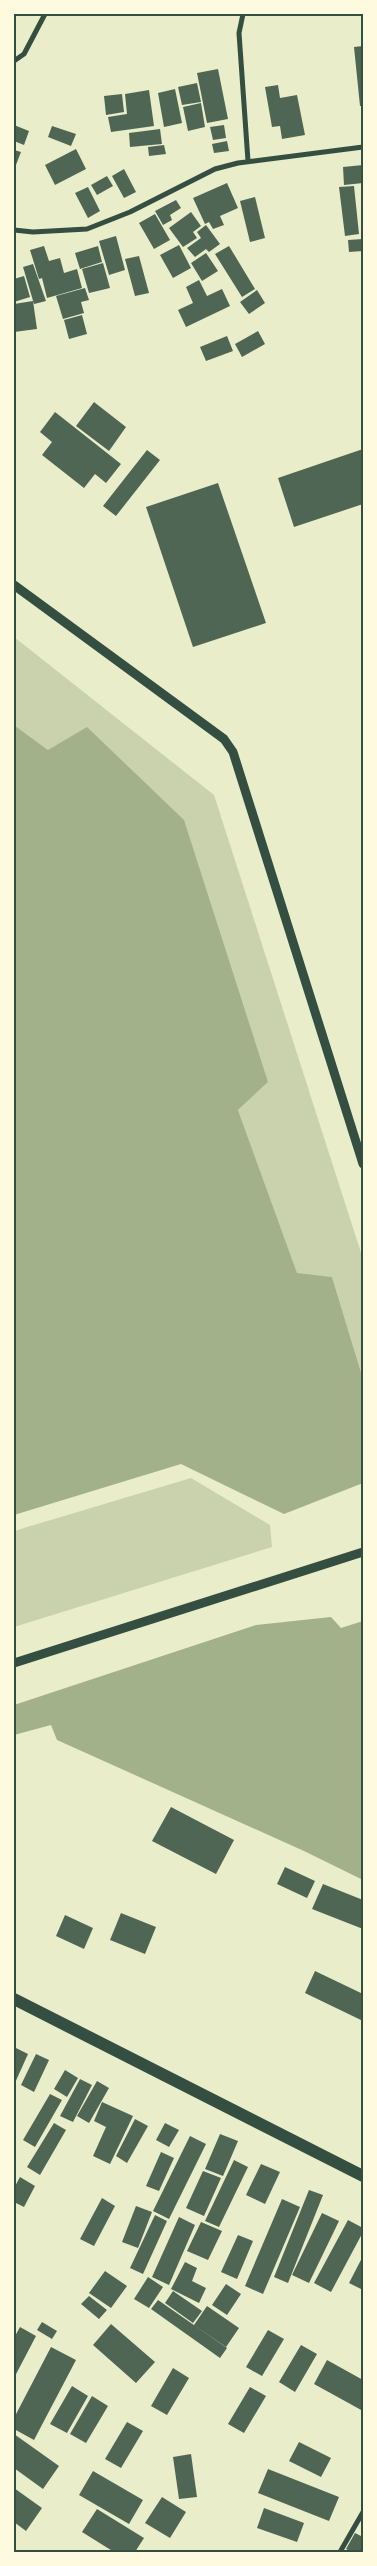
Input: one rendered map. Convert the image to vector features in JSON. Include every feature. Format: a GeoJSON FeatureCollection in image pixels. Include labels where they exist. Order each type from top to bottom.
{"type":"FeatureCollection","features":[{"type":"Feature","properties":{"kind":"main road"},"geometry":{"type":"LineString","coordinates":[[14,1999],[363,2176]]}},
{"type":"Feature","properties":{"kind":"street"},"geometry":{"type":"LineString","coordinates":[[14,61],[24,54],[45,14]]}},
{"type":"Feature","properties":{"kind":"street"},"geometry":{"type":"LineString","coordinates":[[243,14],[239,33],[248,161]]}},
{"type":"Feature","properties":{"kind":"street"},"geometry":{"type":"LineString","coordinates":[[14,230],[33,232],[87,229],[130,212],[215,169],[248,161],[363,147]]}},
{"type":"Feature","properties":{"kind":"street"},"geometry":{"type":"LineString","coordinates":[[14,585],[224,739],[232,752],[363,1164]]}},
{"type":"Feature","properties":{"kind":"street"},"geometry":{"type":"LineString","coordinates":[[14,1663],[363,1552]]}},
{"type":"Feature","properties":{"kind":"street"},"geometry":{"type":"LineString","coordinates":[[340,2552],[363,2512]]}},
{"type":"Feature","properties":{"kind":"shaded area"},"geometry":{"type":"Polygon","coordinates":[[[14,637],[214,795],[363,1259],[363,1379],[332,1277],[297,1274],[238,1110],[268,1082],[48,750],[14,725],[14,637]]]}},
{"type":"Feature","properties":{"kind":"shaded area"},"geometry":{"type":"Polygon","coordinates":[[[14,725],[48,750],[87,727],[184,820],[268,1082],[238,1110],[297,1273],[332,1277],[363,1379],[363,1483],[284,1514],[181,1464],[14,1515],[14,725]]]}},
{"type":"Feature","properties":{"kind":"shaded area"},"geometry":{"type":"Polygon","coordinates":[[[191,1478],[270,1525],[272,1547],[14,1627],[14,1531],[191,1478]]]}},
{"type":"Feature","properties":{"kind":"shaded area"},"geometry":{"type":"Polygon","coordinates":[[[331,1617],[341,1628],[363,1621],[363,1880],[304,1851],[57,1740],[51,1725],[14,1735],[14,1705],[256,1625],[331,1617]]]}},
{"type":"Feature","properties":{"kind":"building"},"geometry":{"type":"Polygon","coordinates":[[[363,46],[363,106],[360,106],[354,47],[363,46]]]}},
{"type":"Feature","properties":{"kind":"building"},"geometry":{"type":"Polygon","coordinates":[[[218,69],[228,119],[207,123],[197,73],[218,69]]]}},
{"type":"Feature","properties":{"kind":"building"},"geometry":{"type":"Polygon","coordinates":[[[197,83],[201,102],[182,105],[178,87],[197,83]]]}},
{"type":"Feature","properties":{"kind":"building"},"geometry":{"type":"Polygon","coordinates":[[[278,85],[280,98],[297,95],[305,135],[282,139],[280,126],[272,127],[265,87],[278,85]]]}},
{"type":"Feature","properties":{"kind":"building"},"geometry":{"type":"Polygon","coordinates":[[[175,89],[182,123],[164,127],[158,93],[175,89]]]}},
{"type":"Feature","properties":{"kind":"building"},"geometry":{"type":"Polygon","coordinates":[[[149,90],[154,126],[111,132],[108,117],[127,114],[125,94],[149,90]]]}},
{"type":"Feature","properties":{"kind":"building"},"geometry":{"type":"Polygon","coordinates":[[[122,94],[124,112],[106,115],[104,96],[122,94]]]}},
{"type":"Feature","properties":{"kind":"building"},"geometry":{"type":"Polygon","coordinates":[[[201,103],[205,127],[188,131],[183,107],[201,103]]]}},
{"type":"Feature","properties":{"kind":"building"},"geometry":{"type":"Polygon","coordinates":[[[14,125],[29,131],[24,145],[14,141],[14,125]]]}},
{"type":"Feature","properties":{"kind":"building"},"geometry":{"type":"Polygon","coordinates":[[[224,125],[226,138],[213,140],[210,127],[224,125]]]}},
{"type":"Feature","properties":{"kind":"building"},"geometry":{"type":"Polygon","coordinates":[[[52,126],[76,134],[71,146],[48,137],[52,126]]]}},
{"type":"Feature","properties":{"kind":"building"},"geometry":{"type":"Polygon","coordinates":[[[160,129],[162,144],[130,147],[129,133],[160,129]]]}},
{"type":"Feature","properties":{"kind":"building"},"geometry":{"type":"Polygon","coordinates":[[[227,141],[229,151],[214,153],[212,144],[227,141]]]}},
{"type":"Feature","properties":{"kind":"building"},"geometry":{"type":"Polygon","coordinates":[[[164,145],[166,154],[149,156],[148,147],[164,145]]]}},
{"type":"Feature","properties":{"kind":"building"},"geometry":{"type":"Polygon","coordinates":[[[76,149],[86,169],[55,185],[45,165],[76,149]]]}},
{"type":"Feature","properties":{"kind":"building"},"geometry":{"type":"Polygon","coordinates":[[[14,150],[21,152],[14,170],[14,150]]]}},
{"type":"Feature","properties":{"kind":"building"},"geometry":{"type":"Polygon","coordinates":[[[363,165],[363,183],[344,185],[343,167],[363,165]]]}},
{"type":"Feature","properties":{"kind":"building"},"geometry":{"type":"Polygon","coordinates":[[[124,169],[136,192],[124,198],[112,176],[124,169]]]}},
{"type":"Feature","properties":{"kind":"building"},"geometry":{"type":"Polygon","coordinates":[[[107,176],[113,186],[97,195],[91,185],[107,176]]]}},
{"type":"Feature","properties":{"kind":"building"},"geometry":{"type":"Polygon","coordinates":[[[227,183],[238,208],[220,216],[224,225],[213,229],[209,222],[205,224],[193,198],[227,183]]]}},
{"type":"Feature","properties":{"kind":"building"},"geometry":{"type":"Polygon","coordinates":[[[354,186],[359,234],[345,236],[339,187],[354,186]]]}},
{"type":"Feature","properties":{"kind":"building"},"geometry":{"type":"Polygon","coordinates":[[[88,187],[100,211],[88,218],[75,193],[88,187]]]}},
{"type":"Feature","properties":{"kind":"building"},"geometry":{"type":"Polygon","coordinates":[[[255,197],[265,238],[250,242],[240,201],[255,197]]]}},
{"type":"Feature","properties":{"kind":"building"},"geometry":{"type":"Polygon","coordinates":[[[176,200],[181,208],[170,215],[172,220],[163,225],[155,211],[176,200]]]}},
{"type":"Feature","properties":{"kind":"building"},"geometry":{"type":"Polygon","coordinates":[[[191,212],[201,226],[193,232],[197,238],[183,247],[169,228],[191,212]]]}},
{"type":"Feature","properties":{"kind":"building"},"geometry":{"type":"Polygon","coordinates":[[[155,214],[170,240],[154,249],[139,223],[155,214]]]}},
{"type":"Feature","properties":{"kind":"building"},"geometry":{"type":"Polygon","coordinates":[[[206,225],[220,244],[209,252],[206,249],[195,257],[187,248],[201,238],[197,232],[206,225]]]}},
{"type":"Feature","properties":{"kind":"building"},"geometry":{"type":"Polygon","coordinates":[[[116,236],[125,270],[109,275],[99,241],[116,236]]]}},
{"type":"Feature","properties":{"kind":"building"},"geometry":{"type":"Polygon","coordinates":[[[363,239],[363,251],[349,252],[348,240],[363,239]]]}},
{"type":"Feature","properties":{"kind":"building"},"geometry":{"type":"Polygon","coordinates":[[[179,245],[191,268],[173,278],[160,255],[179,245]]]}},
{"type":"Feature","properties":{"kind":"building"},"geometry":{"type":"Polygon","coordinates":[[[44,246],[49,261],[60,258],[64,273],[77,269],[82,288],[47,298],[42,278],[39,279],[30,250],[44,246]]]}},
{"type":"Feature","properties":{"kind":"building"},"geometry":{"type":"Polygon","coordinates":[[[98,246],[102,262],[80,269],[75,253],[98,246]]]}},
{"type":"Feature","properties":{"kind":"building"},"geometry":{"type":"Polygon","coordinates":[[[229,246],[255,289],[242,297],[215,254],[229,246]]]}},
{"type":"Feature","properties":{"kind":"building"},"geometry":{"type":"Polygon","coordinates":[[[206,253],[218,271],[202,281],[191,263],[206,253]]]}},
{"type":"Feature","properties":{"kind":"building"},"geometry":{"type":"Polygon","coordinates":[[[139,256],[149,293],[135,296],[125,259],[139,256]]]}},
{"type":"Feature","properties":{"kind":"building"},"geometry":{"type":"Polygon","coordinates":[[[103,263],[110,288],[89,293],[82,269],[103,263]]]}},
{"type":"Feature","properties":{"kind":"building"},"geometry":{"type":"Polygon","coordinates":[[[33,264],[46,301],[34,304],[23,267],[33,264]]]}},
{"type":"Feature","properties":{"kind":"building"},"geometry":{"type":"Polygon","coordinates":[[[24,276],[30,297],[14,302],[14,279],[24,276]]]}},
{"type":"Feature","properties":{"kind":"building"},"geometry":{"type":"Polygon","coordinates":[[[199,280],[207,296],[222,289],[230,306],[186,327],[178,310],[193,303],[186,287],[199,280]]]}},
{"type":"Feature","properties":{"kind":"building"},"geometry":{"type":"Polygon","coordinates":[[[85,288],[89,300],[81,302],[84,313],[63,319],[56,296],[85,288]]]}},
{"type":"Feature","properties":{"kind":"building"},"geometry":{"type":"Polygon","coordinates":[[[257,290],[265,303],[249,314],[240,302],[257,290]]]}},
{"type":"Feature","properties":{"kind":"building"},"geometry":{"type":"Polygon","coordinates":[[[33,301],[37,329],[14,332],[14,304],[33,301]]]}},
{"type":"Feature","properties":{"kind":"building"},"geometry":{"type":"Polygon","coordinates":[[[82,315],[87,334],[69,339],[64,320],[82,315]]]}},
{"type":"Feature","properties":{"kind":"building"},"geometry":{"type":"Polygon","coordinates":[[[258,331],[265,344],[242,357],[235,344],[258,331]]]}},
{"type":"Feature","properties":{"kind":"building"},"geometry":{"type":"Polygon","coordinates":[[[227,336],[233,351],[206,361],[200,347],[227,336]]]}},
{"type":"Feature","properties":{"kind":"building"},"geometry":{"type":"Polygon","coordinates":[[[94,402],[126,427],[109,451],[76,426],[94,402]]]}},
{"type":"Feature","properties":{"kind":"building"},"geometry":{"type":"Polygon","coordinates":[[[55,412],[121,464],[106,483],[95,474],[84,488],[42,455],[52,442],[40,432],[55,412]]]}},
{"type":"Feature","properties":{"kind":"building"},"geometry":{"type":"Polygon","coordinates":[[[363,449],[363,504],[294,527],[278,478],[363,449]]]}},
{"type":"Feature","properties":{"kind":"building"},"geometry":{"type":"Polygon","coordinates":[[[147,450],[160,460],[116,516],[103,506],[147,450]]]}},
{"type":"Feature","properties":{"kind":"building"},"geometry":{"type":"Polygon","coordinates":[[[218,483],[266,623],[193,647],[146,507],[218,483]]]}},
{"type":"Feature","properties":{"kind":"building"},"geometry":{"type":"Polygon","coordinates":[[[171,1807],[234,1840],[216,1874],[152,1841],[171,1807]]]}},
{"type":"Feature","properties":{"kind":"building"},"geometry":{"type":"Polygon","coordinates":[[[285,1867],[315,1881],[307,1898],[277,1884],[285,1867]]]}},
{"type":"Feature","properties":{"kind":"building"},"geometry":{"type":"Polygon","coordinates":[[[323,1884],[363,1900],[363,1929],[312,1909],[323,1884]]]}},
{"type":"Feature","properties":{"kind":"building"},"geometry":{"type":"Polygon","coordinates":[[[121,1913],[156,1927],[145,1954],[110,1940],[121,1913]]]}},
{"type":"Feature","properties":{"kind":"building"},"geometry":{"type":"Polygon","coordinates":[[[65,1915],[93,1928],[84,1949],[56,1936],[65,1915]]]}},
{"type":"Feature","properties":{"kind":"building"},"geometry":{"type":"Polygon","coordinates":[[[315,1971],[363,1994],[363,2021],[305,1993],[315,1971]]]}},
{"type":"Feature","properties":{"kind":"building"},"geometry":{"type":"Polygon","coordinates":[[[14,2047],[28,2054],[14,2085],[14,2047]]]}},
{"type":"Feature","properties":{"kind":"building"},"geometry":{"type":"Polygon","coordinates":[[[36,2054],[49,2060],[34,2092],[21,2085],[36,2054]]]}},
{"type":"Feature","properties":{"kind":"building"},"geometry":{"type":"Polygon","coordinates":[[[65,2070],[78,2078],[67,2097],[54,2089],[65,2070]]]}},
{"type":"Feature","properties":{"kind":"building"},"geometry":{"type":"Polygon","coordinates":[[[80,2079],[92,2085],[73,2122],[60,2116],[80,2079]]]}},
{"type":"Feature","properties":{"kind":"building"},"geometry":{"type":"Polygon","coordinates":[[[97,2081],[109,2088],[89,2123],[77,2116],[97,2081]]]}},
{"type":"Feature","properties":{"kind":"building"},"geometry":{"type":"Polygon","coordinates":[[[50,2094],[62,2100],[35,2147],[23,2140],[50,2094]]]}},
{"type":"Feature","properties":{"kind":"building"},"geometry":{"type":"Polygon","coordinates":[[[102,2102],[133,2116],[110,2164],[93,2156],[106,2127],[94,2121],[102,2102]]]}},
{"type":"Feature","properties":{"kind":"building"},"geometry":{"type":"Polygon","coordinates":[[[135,2119],[148,2126],[127,2163],[116,2156],[135,2119]]]}},
{"type":"Feature","properties":{"kind":"building"},"geometry":{"type":"Polygon","coordinates":[[[54,2123],[66,2130],[40,2175],[27,2167],[54,2123]]]}},
{"type":"Feature","properties":{"kind":"building"},"geometry":{"type":"Polygon","coordinates":[[[165,2123],[179,2130],[169,2147],[156,2140],[165,2123]]]}},
{"type":"Feature","properties":{"kind":"building"},"geometry":{"type":"Polygon","coordinates":[[[220,2134],[238,2141],[223,2176],[205,2169],[220,2134]]]}},
{"type":"Feature","properties":{"kind":"building"},"geometry":{"type":"Polygon","coordinates":[[[190,2136],[206,2144],[169,2219],[153,2211],[190,2136]]]}},
{"type":"Feature","properties":{"kind":"building"},"geometry":{"type":"Polygon","coordinates":[[[161,2152],[174,2158],[159,2191],[146,2186],[161,2152]]]}},
{"type":"Feature","properties":{"kind":"building"},"geometry":{"type":"Polygon","coordinates":[[[234,2160],[248,2167],[219,2227],[205,2221],[234,2160]]]}},
{"type":"Feature","properties":{"kind":"building"},"geometry":{"type":"Polygon","coordinates":[[[261,2164],[280,2172],[265,2204],[246,2195],[261,2164]]]}},
{"type":"Feature","properties":{"kind":"building"},"geometry":{"type":"Polygon","coordinates":[[[203,2171],[221,2178],[204,2216],[186,2208],[203,2171]]]}},
{"type":"Feature","properties":{"kind":"building"},"geometry":{"type":"Polygon","coordinates":[[[20,2177],[35,2186],[24,2207],[14,2202],[14,2188],[20,2177]]]}},
{"type":"Feature","properties":{"kind":"building"},"geometry":{"type":"Polygon","coordinates":[[[309,2190],[323,2195],[288,2283],[274,2277],[309,2190]]]}},
{"type":"Feature","properties":{"kind":"building"},"geometry":{"type":"Polygon","coordinates":[[[102,2198],[115,2206],[94,2246],[80,2239],[102,2198]]]}},
{"type":"Feature","properties":{"kind":"building"},"geometry":{"type":"Polygon","coordinates":[[[282,2199],[300,2207],[263,2294],[245,2286],[282,2199]]]}},
{"type":"Feature","properties":{"kind":"building"},"geometry":{"type":"Polygon","coordinates":[[[136,2206],[152,2212],[138,2248],[122,2242],[136,2206]]]}},
{"type":"Feature","properties":{"kind":"building"},"geometry":{"type":"Polygon","coordinates":[[[322,2213],[339,2221],[309,2283],[292,2275],[322,2213]]]}},
{"type":"Feature","properties":{"kind":"building"},"geometry":{"type":"Polygon","coordinates":[[[155,2215],[167,2221],[143,2274],[130,2268],[155,2215]]]}},
{"type":"Feature","properties":{"kind":"building"},"geometry":{"type":"Polygon","coordinates":[[[179,2217],[195,2225],[169,2285],[152,2277],[179,2217]]]}},
{"type":"Feature","properties":{"kind":"building"},"geometry":{"type":"Polygon","coordinates":[[[348,2220],[363,2228],[363,2232],[331,2292],[314,2283],[348,2220]]]}},
{"type":"Feature","properties":{"kind":"building"},"geometry":{"type":"Polygon","coordinates":[[[201,2222],[222,2231],[208,2260],[187,2251],[201,2222]]]}},
{"type":"Feature","properties":{"kind":"building"},"geometry":{"type":"Polygon","coordinates":[[[238,2235],[253,2241],[237,2279],[221,2272],[238,2235]]]}},
{"type":"Feature","properties":{"kind":"building"},"geometry":{"type":"Polygon","coordinates":[[[363,2256],[363,2290],[349,2283],[363,2256]]]}},
{"type":"Feature","properties":{"kind":"building"},"geometry":{"type":"Polygon","coordinates":[[[185,2262],[197,2268],[192,2281],[206,2288],[199,2303],[171,2289],[185,2262]]]}},
{"type":"Feature","properties":{"kind":"building"},"geometry":{"type":"Polygon","coordinates":[[[105,2271],[127,2286],[111,2308],[89,2293],[105,2271]]]}},
{"type":"Feature","properties":{"kind":"building"},"geometry":{"type":"Polygon","coordinates":[[[148,2277],[163,2287],[149,2308],[134,2299],[148,2277]]]}},
{"type":"Feature","properties":{"kind":"building"},"geometry":{"type":"Polygon","coordinates":[[[226,2284],[241,2294],[227,2315],[212,2305],[226,2284]]]}},
{"type":"Feature","properties":{"kind":"building"},"geometry":{"type":"Polygon","coordinates":[[[173,2291],[202,2311],[193,2323],[165,2303],[173,2291]]]}},
{"type":"Feature","properties":{"kind":"building"},"geometry":{"type":"Polygon","coordinates":[[[89,2296],[107,2310],[99,2319],[81,2304],[89,2296]]]}},
{"type":"Feature","properties":{"kind":"building"},"geometry":{"type":"Polygon","coordinates":[[[158,2300],[227,2348],[220,2358],[151,2309],[158,2300]]]}},
{"type":"Feature","properties":{"kind":"building"},"geometry":{"type":"Polygon","coordinates":[[[207,2306],[239,2328],[226,2347],[194,2325],[207,2306]]]}},
{"type":"Feature","properties":{"kind":"building"},"geometry":{"type":"Polygon","coordinates":[[[42,2322],[57,2331],[52,2339],[37,2330],[42,2322]]]}},
{"type":"Feature","properties":{"kind":"building"},"geometry":{"type":"Polygon","coordinates":[[[111,2324],[155,2362],[136,2383],[93,2345],[111,2324]]]}},
{"type":"Feature","properties":{"kind":"building"},"geometry":{"type":"Polygon","coordinates":[[[20,2327],[36,2336],[14,2378],[14,2338],[20,2327]]]}},
{"type":"Feature","properties":{"kind":"building"},"geometry":{"type":"Polygon","coordinates":[[[268,2330],[284,2339],[262,2376],[246,2367],[268,2330]]]}},
{"type":"Feature","properties":{"kind":"building"},"geometry":{"type":"Polygon","coordinates":[[[301,2345],[317,2354],[295,2392],[279,2382],[301,2345]]]}},
{"type":"Feature","properties":{"kind":"building"},"geometry":{"type":"Polygon","coordinates":[[[51,2347],[76,2360],[34,2440],[14,2429],[14,2418],[51,2347]]]}},
{"type":"Feature","properties":{"kind":"building"},"geometry":{"type":"Polygon","coordinates":[[[327,2360],[363,2380],[363,2411],[314,2384],[327,2360]]]}},
{"type":"Feature","properties":{"kind":"building"},"geometry":{"type":"Polygon","coordinates":[[[173,2368],[189,2378],[167,2415],[151,2406],[173,2368]]]}},
{"type":"Feature","properties":{"kind":"building"},"geometry":{"type":"Polygon","coordinates":[[[72,2386],[88,2396],[67,2433],[50,2424],[72,2386]]]}},
{"type":"Feature","properties":{"kind":"building"},"geometry":{"type":"Polygon","coordinates":[[[250,2387],[266,2396],[244,2433],[228,2424],[250,2387]]]}},
{"type":"Feature","properties":{"kind":"building"},"geometry":{"type":"Polygon","coordinates":[[[92,2396],[108,2406],[86,2443],[70,2434],[92,2396]]]}},
{"type":"Feature","properties":{"kind":"building"},"geometry":{"type":"Polygon","coordinates":[[[127,2422],[143,2431],[121,2468],[105,2459],[127,2422]]]}},
{"type":"Feature","properties":{"kind":"building"},"geometry":{"type":"Polygon","coordinates":[[[14,2434],[59,2466],[43,2489],[14,2468],[14,2434]]]}},
{"type":"Feature","properties":{"kind":"building"},"geometry":{"type":"Polygon","coordinates":[[[299,2442],[331,2458],[321,2477],[289,2461],[299,2442]]]}},
{"type":"Feature","properties":{"kind":"building"},"geometry":{"type":"Polygon","coordinates":[[[191,2454],[197,2497],[179,2499],[173,2457],[191,2454]]]}},
{"type":"Feature","properties":{"kind":"building"},"geometry":{"type":"Polygon","coordinates":[[[268,2469],[339,2497],[329,2521],[258,2493],[268,2469]]]}},
{"type":"Feature","properties":{"kind":"building"},"geometry":{"type":"Polygon","coordinates":[[[93,2471],[143,2500],[129,2524],[79,2495],[93,2471]]]}},
{"type":"Feature","properties":{"kind":"building"},"geometry":{"type":"Polygon","coordinates":[[[14,2488],[42,2508],[26,2531],[14,2522],[14,2488]]]}},
{"type":"Feature","properties":{"kind":"building"},"geometry":{"type":"Polygon","coordinates":[[[162,2497],[186,2512],[170,2538],[145,2523],[162,2497]]]}},
{"type":"Feature","properties":{"kind":"building"},"geometry":{"type":"Polygon","coordinates":[[[264,2508],[304,2523],[297,2542],[257,2528],[264,2508]]]}},
{"type":"Feature","properties":{"kind":"building"},"geometry":{"type":"Polygon","coordinates":[[[97,2509],[144,2538],[135,2552],[114,2552],[82,2532],[97,2509]]]}},
{"type":"Feature","properties":{"kind":"building"},"geometry":{"type":"Polygon","coordinates":[[[355,2533],[363,2537],[363,2552],[352,2552],[346,2549],[355,2533]]]}}]}
